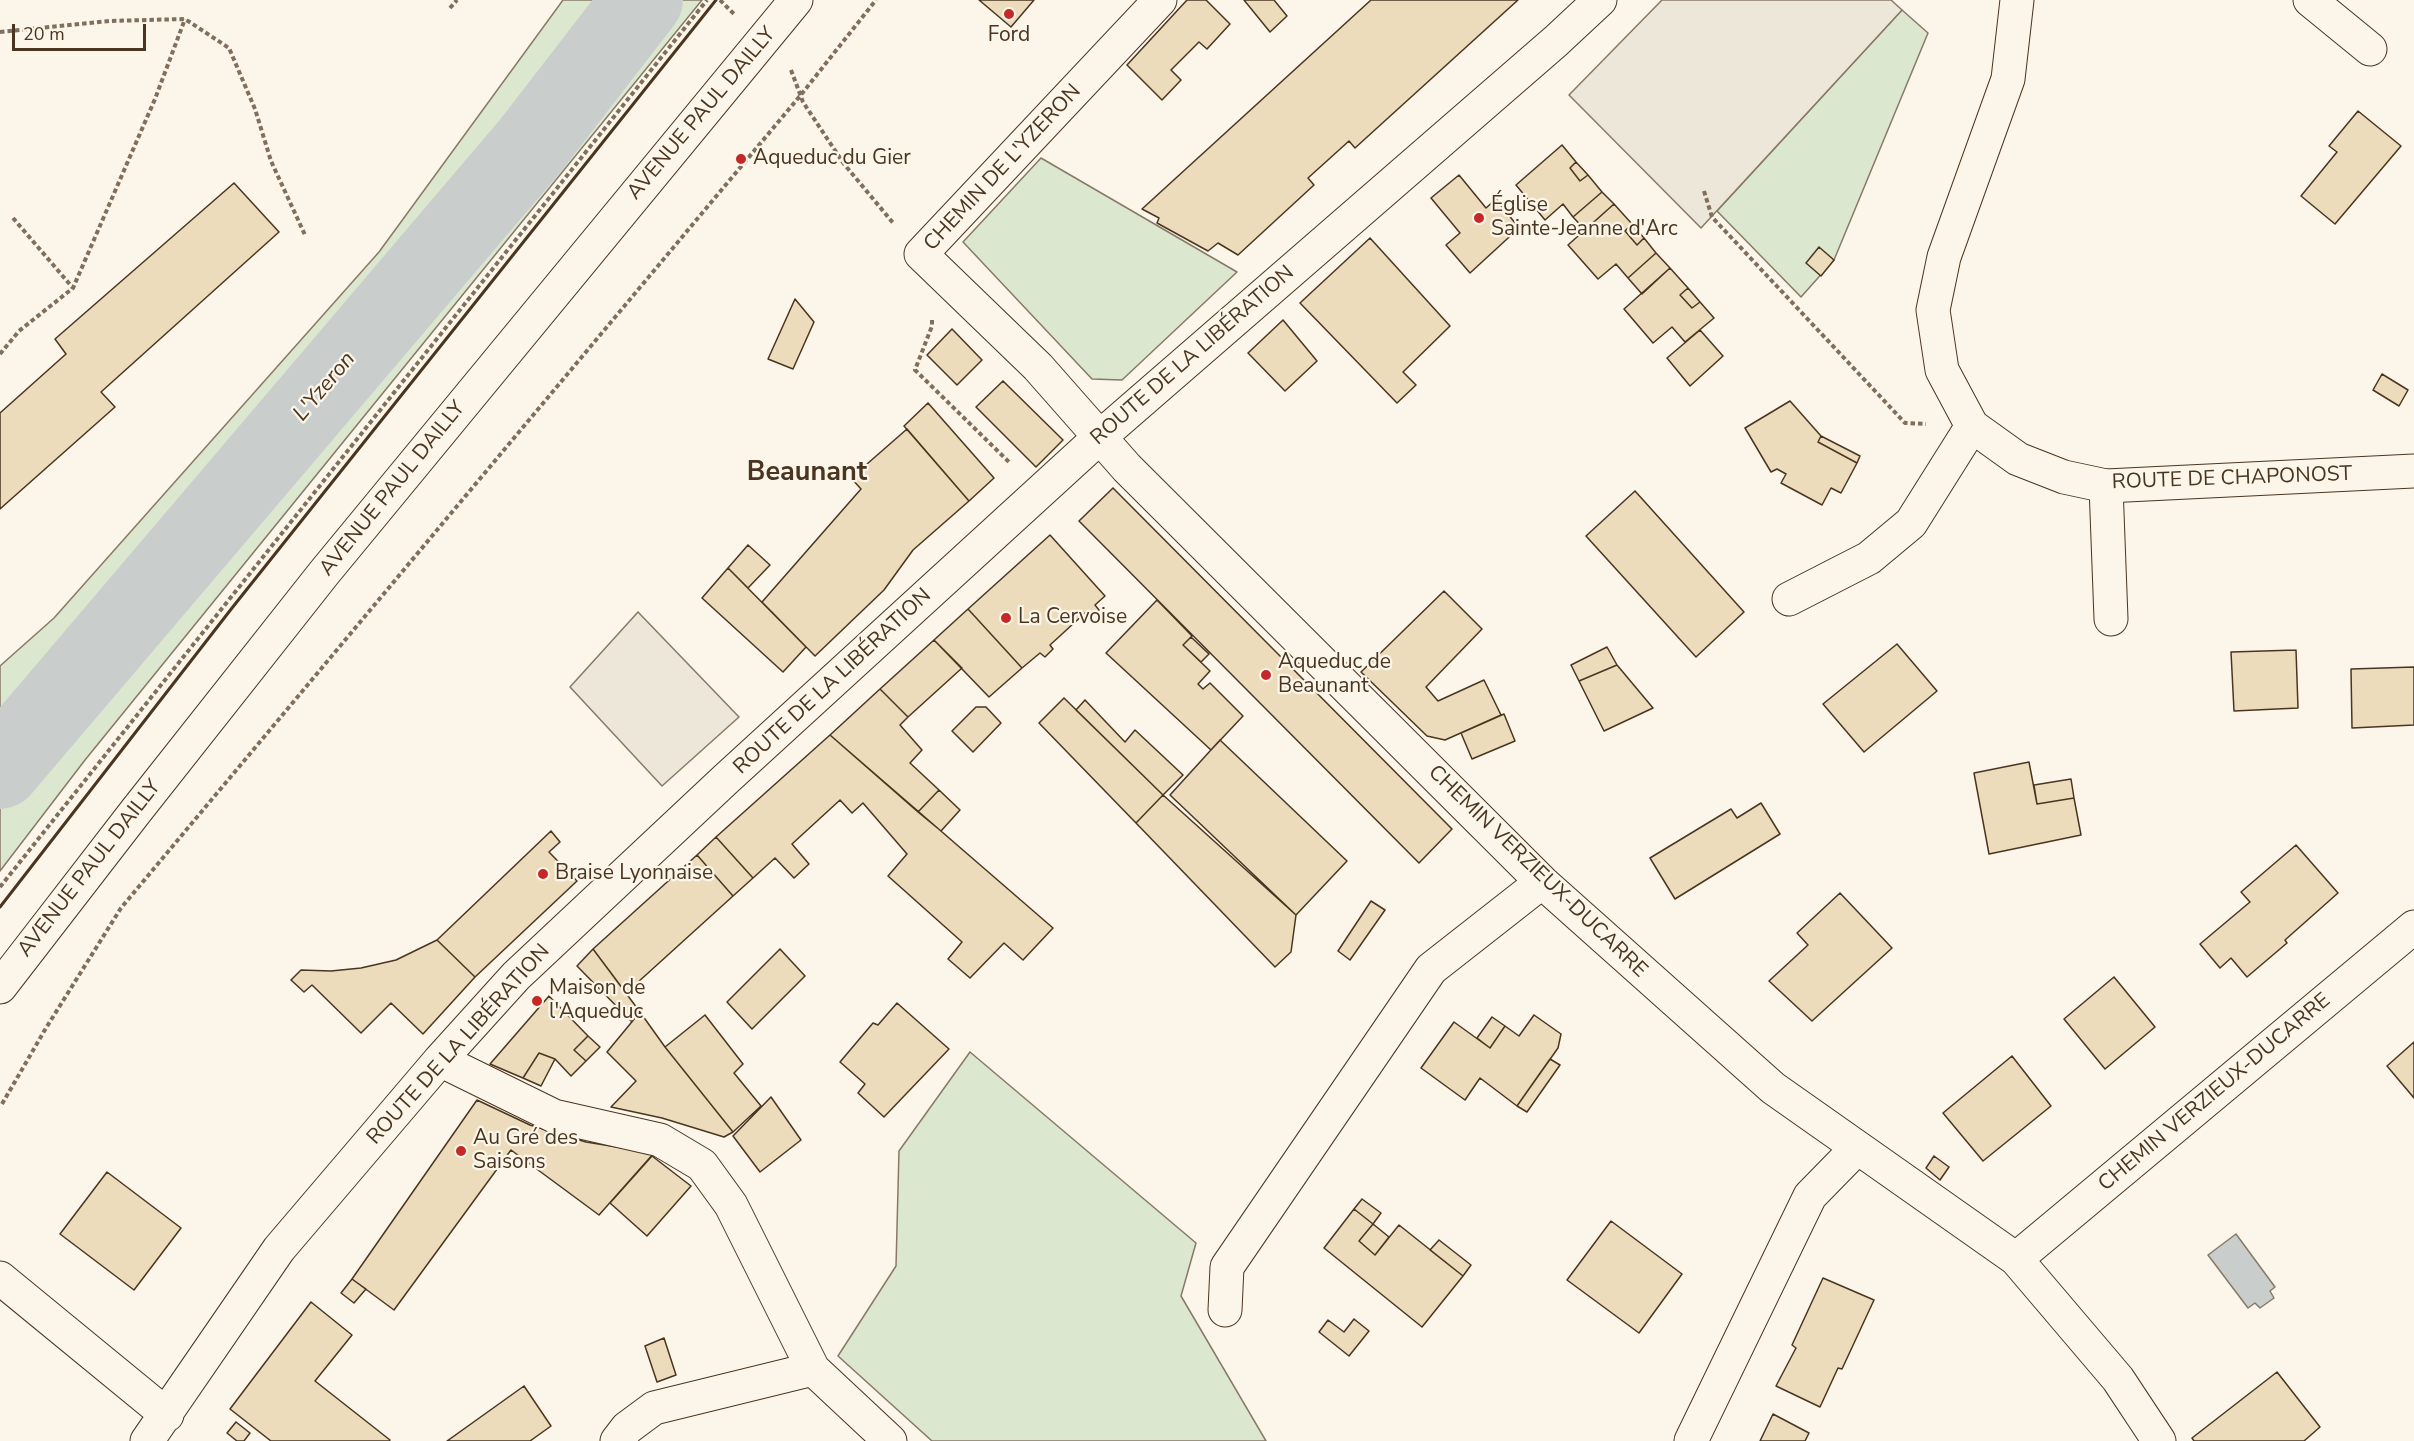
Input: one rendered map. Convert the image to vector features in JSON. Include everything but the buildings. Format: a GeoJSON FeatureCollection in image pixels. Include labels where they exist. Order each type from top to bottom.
{"type":"FeatureCollection","features":[{"type":"Feature","properties":{"kind":"street","name":"AVENUE PAUL DAILLY"},"geometry":{"type":"LineString","coordinates":[[0,987],[324,573],[796,0]]}},
{"type":"Feature","properties":{"kind":"street","name":"CHEMIN DE L'YZERON"},"geometry":{"type":"LineString","coordinates":[[1101,436],[1038,367],[921,254],[1160,0]]}},
{"type":"Feature","properties":{"kind":"street","name":"ROUTE DE LA LIBÉRATION"},"geometry":{"type":"LineString","coordinates":[[147,1441],[279,1249],[440,1060],[516,976],[1101,436],[1556,41],[1600,0]]}},
{"type":"Feature","properties":{"kind":"street","name":"ROUTE DE CHAPONOST"},"geometry":{"type":"LineString","coordinates":[[2017,0],[2008,79],[1944,257],[1933,310],[1942,370],[1972,426],[2018,459],[2064,477],[2106,486],[2414,471]]}},
{"type":"Feature","properties":{"kind":"street"},"geometry":{"type":"LineString","coordinates":[[2310,0],[2370,49]]}},
{"type":"Feature","properties":{"kind":"street"},"geometry":{"type":"LineString","coordinates":[[1789,599],[1869,558],[1911,523],[1972,426]]}},
{"type":"Feature","properties":{"kind":"street","name":"CHEMIN VERZIEUX-DUCARRE"},"geometry":{"type":"LineString","coordinates":[[1101,436],[1127,468],[1542,882],[1773,1088],[1856,1149],[2016,1259],[2118,1379],[2159,1441]]}},
{"type":"Feature","properties":{"kind":"street"},"geometry":{"type":"LineString","coordinates":[[2106,486],[2111,619]]}},
{"type":"Feature","properties":{"kind":"street"},"geometry":{"type":"LineString","coordinates":[[1225,1310],[1227,1268],[1431,969],[1542,882]]}},
{"type":"Feature","properties":{"kind":"street","name":"CHEMIN VERZIEUX-DUCARRE"},"geometry":{"type":"LineString","coordinates":[[2016,1259],[2414,927]]}},
{"type":"Feature","properties":{"kind":"street"},"geometry":{"type":"LineString","coordinates":[[440,1060],[554,1116],[660,1140],[702,1165],[731,1204],[813,1369],[890,1441]]}},
{"type":"Feature","properties":{"kind":"street"},"geometry":{"type":"LineString","coordinates":[[1691,1441],[1810,1196],[1856,1149]]}},
{"type":"Feature","properties":{"kind":"street"},"geometry":{"type":"LineString","coordinates":[[0,1278],[166,1415]]}},
{"type":"Feature","properties":{"kind":"street"},"geometry":{"type":"LineString","coordinates":[[617,1441],[627,1428],[654,1408],[813,1369]]}},
{"type":"Feature","properties":{"kind":"path"},"geometry":{"type":"LineString","coordinates":[[450,8],[457,0]]}},
{"type":"Feature","properties":{"kind":"path"},"geometry":{"type":"LineString","coordinates":[[0,886],[707,0]]}},
{"type":"Feature","properties":{"kind":"path"},"geometry":{"type":"LineString","coordinates":[[721,0],[734,14]]}},
{"type":"Feature","properties":{"kind":"path"},"geometry":{"type":"LineString","coordinates":[[1,1105],[121,908],[800,96],[876,0]]}},
{"type":"Feature","properties":{"kind":"path"},"geometry":{"type":"LineString","coordinates":[[0,354],[19,331],[73,288],[155,99],[185,19]]}},
{"type":"Feature","properties":{"kind":"path"},"geometry":{"type":"LineString","coordinates":[[0,33],[109,21],[185,19],[229,48],[255,109],[271,161],[305,235]]}},
{"type":"Feature","properties":{"kind":"path"},"geometry":{"type":"LineString","coordinates":[[790,68],[800,96],[844,164],[877,206],[921,254]]}},
{"type":"Feature","properties":{"kind":"path"},"geometry":{"type":"LineString","coordinates":[[1704,191],[1712,217],[1905,423],[1972,426]]}},
{"type":"Feature","properties":{"kind":"path"},"geometry":{"type":"LineString","coordinates":[[13,218],[73,288]]}},
{"type":"Feature","properties":{"kind":"path"},"geometry":{"type":"LineString","coordinates":[[915,370],[1040,492]]}},
{"type":"Feature","properties":{"kind":"green space"},"geometry":{"type":"Polygon","coordinates":[[[563,0],[702,0],[85,760],[0,871],[0,666],[54,618],[379,252],[563,0]]]}},
{"type":"Feature","properties":{"kind":"green space"},"geometry":{"type":"Polygon","coordinates":[[[1902,10],[1928,33],[1834,260],[1801,297],[1717,211],[1902,10]]]}},
{"type":"Feature","properties":{"kind":"green space"},"geometry":{"type":"Polygon","coordinates":[[[1041,158],[1237,272],[1122,380],[1092,379],[963,242],[1041,158]]]}},
{"type":"Feature","properties":{"kind":"green space"},"geometry":{"type":"Polygon","coordinates":[[[970,1052],[1196,1243],[1181,1296],[1266,1441],[932,1441],[838,1356],[896,1266],[899,1151],[970,1052]]]}},
{"type":"Feature","properties":{"kind":"shaded area"},"geometry":{"type":"Polygon","coordinates":[[[1662,0],[1891,0],[1902,10],[1701,228],[1569,95],[1662,0]]]}},
{"type":"Feature","properties":{"kind":"shaded area"},"geometry":{"type":"Polygon","coordinates":[[[638,612],[739,717],[662,786],[570,687],[638,612]]]}},
{"type":"Feature","properties":{"kind":"shaded area"},"geometry":{"type":"Polygon","coordinates":[[[2236,1234],[2275,1287],[2270,1291],[2274,1298],[2260,1308],[2255,1303],[2248,1308],[2208,1255],[2236,1234]]]}},
{"type":"Feature","properties":{"kind":"waterway","name":"L'Yzeron"},"geometry":{"type":"LineString","coordinates":[[0,769],[531,145],[643,0]]}},
{"type":"Feature","properties":{"kind":"wall"},"geometry":{"type":"LineString","coordinates":[[0,907],[232,608],[716,0]]}},
{"type":"Feature","properties":{"kind":"place","name":"Ford"},"geometry":{"type":"Point","coordinates":[1009,14]}},
{"type":"Feature","properties":{"kind":"place","name":"Aqueduc du Gier"},"geometry":{"type":"Point","coordinates":[741,159]}},
{"type":"Feature","properties":{"kind":"place","name":"Église Sainte-Jeanne d'Arc"},"geometry":{"type":"Point","coordinates":[1479,218]}},
{"type":"Feature","properties":{"kind":"place","name":"La Cervoise"},"geometry":{"type":"Point","coordinates":[1006,618]}},
{"type":"Feature","properties":{"kind":"place","name":"Aqueduc de Beaunant"},"geometry":{"type":"Point","coordinates":[1266,675]}},
{"type":"Feature","properties":{"kind":"place","name":"Braise Lyonnaise"},"geometry":{"type":"Point","coordinates":[543,874]}},
{"type":"Feature","properties":{"kind":"place","name":"Maison de l'Aqueduc"},"geometry":{"type":"Point","coordinates":[537,1001]}},
{"type":"Feature","properties":{"kind":"place","name":"Au Gré des Saisons"},"geometry":{"type":"Point","coordinates":[461,1151]}},
{"type":"Feature","properties":{"kind":"district","name":"Beaunant"},"geometry":{"type":"Point","coordinates":[807,473]}}]}
